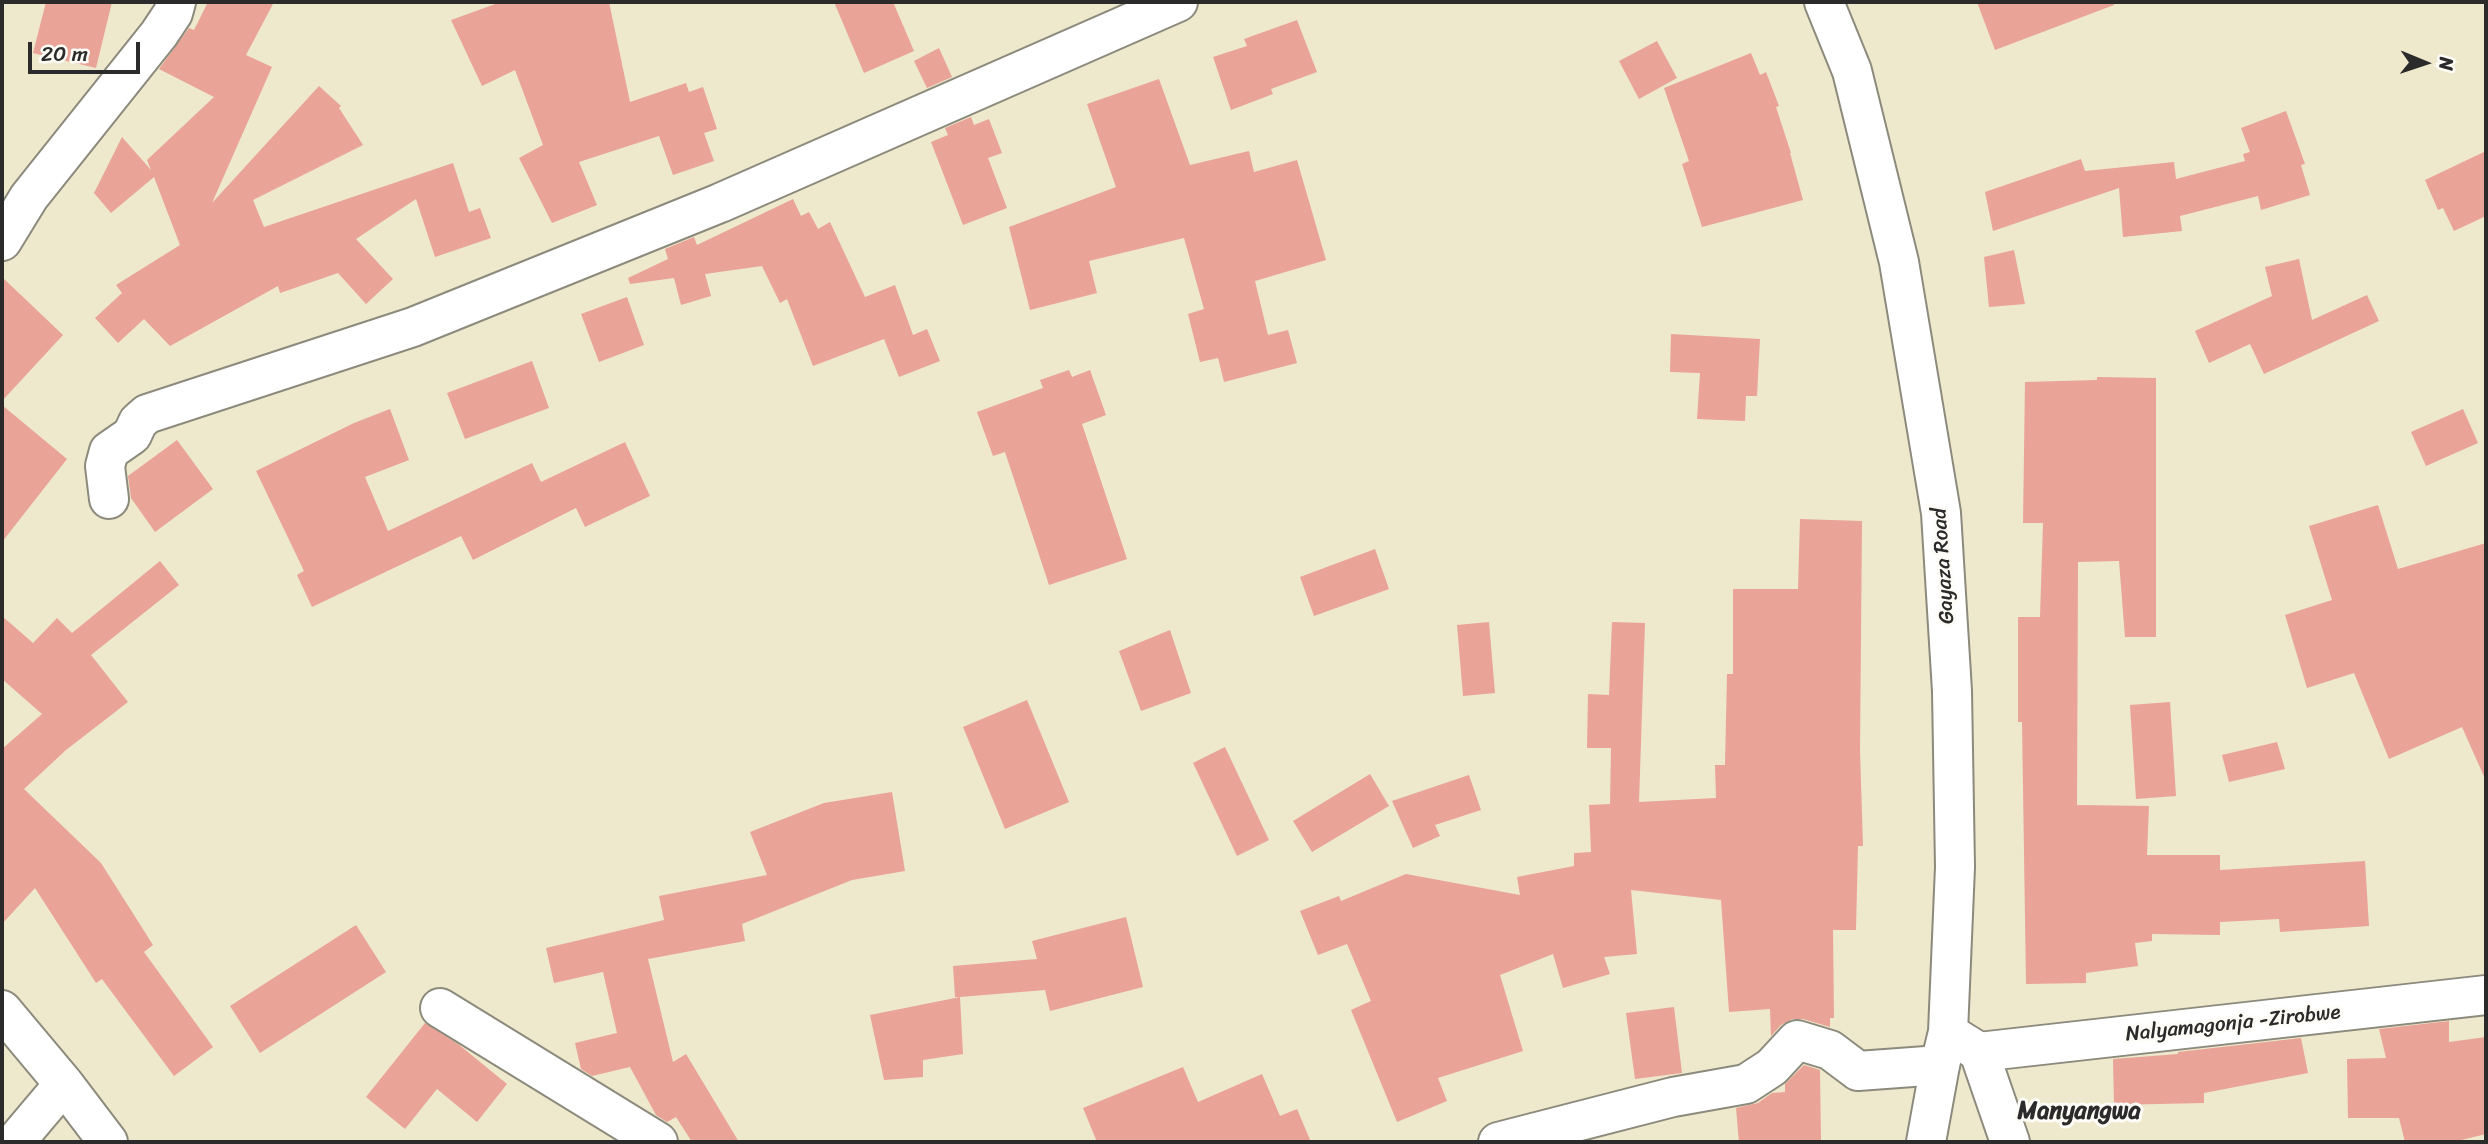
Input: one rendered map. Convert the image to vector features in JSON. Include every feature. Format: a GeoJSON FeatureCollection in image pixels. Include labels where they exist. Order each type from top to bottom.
{"type":"FeatureCollection","features":[{"type":"Feature","properties":{"kind":"street"},"geometry":{"type":"LineString","coordinates":[[2,241],[15,200],[159,34],[173,13],[176,2]]}},
{"type":"Feature","properties":{"kind":"street"},"geometry":{"type":"LineString","coordinates":[[109,499],[106,466],[109,451],[132,435],[138,422],[147,414],[426,322],[720,203],[1178,2]]}},
{"type":"Feature","properties":{"kind":"street","name":"Gayaza Road"},"geometry":{"type":"LineString","coordinates":[[1824,2],[1852,71],[1899,261],[1941,513],[1952,691],[1956,1050],[1926,1142]]}},
{"type":"Feature","properties":{"kind":"street","name":"Nalyamagonja -Zirobwe"},"geometry":{"type":"LineString","coordinates":[[1498,1142],[1672,1097],[1746,1084],[1772,1067],[1797,1040],[1830,1050],[1858,1071],[1956,1050],[2486,995]]}},
{"type":"Feature","properties":{"kind":"street"},"geometry":{"type":"LineString","coordinates":[[440,1008],[658,1142]]}},
{"type":"Feature","properties":{"kind":"street"},"geometry":{"type":"LineString","coordinates":[[2,1010],[108,1142]]}},
{"type":"Feature","properties":{"kind":"street"},"geometry":{"type":"LineString","coordinates":[[1956,1050],[2010,1142]]}},
{"type":"Feature","properties":{"kind":"street"},"geometry":{"type":"LineString","coordinates":[[15,1142],[64,1084]]}},
{"type":"Feature","properties":{"kind":"building"},"geometry":{"type":"Polygon","coordinates":[[[46,2],[112,2],[96,68],[33,53],[46,2]]]}},
{"type":"Feature","properties":{"kind":"building"},"geometry":{"type":"Polygon","coordinates":[[[208,2],[274,2],[246,55],[272,67],[212,203],[319,86],[341,106],[339,108],[363,145],[253,200],[264,227],[453,163],[469,212],[480,208],[491,238],[435,257],[416,199],[356,239],[393,279],[366,304],[338,273],[280,293],[278,286],[170,346],[144,319],[118,343],[95,318],[122,293],[116,285],[180,245],[154,177],[111,213],[94,193],[122,137],[151,170],[147,160],[214,97],[159,69],[189,28],[194,30],[208,2]]]}},
{"type":"Feature","properties":{"kind":"building"},"geometry":{"type":"Polygon","coordinates":[[[501,2],[609,2],[630,102],[686,83],[689,92],[703,87],[717,129],[704,133],[714,161],[673,175],[659,136],[579,162],[597,205],[552,223],[519,158],[543,145],[515,70],[482,86],[451,20],[501,2]]]}},
{"type":"Feature","properties":{"kind":"building"},"geometry":{"type":"Polygon","coordinates":[[[834,2],[893,2],[914,51],[864,73],[834,2]]]}},
{"type":"Feature","properties":{"kind":"building"},"geometry":{"type":"Polygon","coordinates":[[[1977,2],[2114,2],[2114,5],[1995,50],[1977,2]]]}},
{"type":"Feature","properties":{"kind":"building"},"geometry":{"type":"Polygon","coordinates":[[[1297,20],[1317,72],[1271,89],[1273,94],[1231,110],[1213,57],[1247,46],[1244,39],[1297,20]]]}},
{"type":"Feature","properties":{"kind":"building"},"geometry":{"type":"Polygon","coordinates":[[[1657,41],[1677,78],[1639,99],[1619,61],[1657,41]]]}},
{"type":"Feature","properties":{"kind":"building"},"geometry":{"type":"Polygon","coordinates":[[[939,48],[952,77],[927,88],[914,61],[939,48]]]}},
{"type":"Feature","properties":{"kind":"building"},"geometry":{"type":"Polygon","coordinates":[[[1751,53],[1760,75],[1766,72],[1779,106],[1776,107],[1803,200],[1702,227],[1682,164],[1689,161],[1664,88],[1751,53]]]}},
{"type":"Feature","properties":{"kind":"building"},"geometry":{"type":"Polygon","coordinates":[[[1159,79],[1190,165],[1249,151],[1254,172],[1297,160],[1326,260],[1255,281],[1268,335],[1288,330],[1297,363],[1224,382],[1218,358],[1200,362],[1188,314],[1204,309],[1184,238],[1089,261],[1097,293],[1030,310],[1009,227],[1116,187],[1087,104],[1159,79]]]}},
{"type":"Feature","properties":{"kind":"building"},"geometry":{"type":"Polygon","coordinates":[[[2286,111],[2305,164],[2301,165],[2310,195],[2261,210],[2258,196],[2180,216],[2182,231],[2123,237],[2119,188],[1993,231],[1985,192],[2081,159],[2085,171],[2174,162],[2176,179],[2245,161],[2243,154],[2250,152],[2241,128],[2286,111]]]}},
{"type":"Feature","properties":{"kind":"building"},"geometry":{"type":"Polygon","coordinates":[[[971,117],[974,125],[989,119],[1002,153],[988,158],[1007,208],[963,225],[931,142],[948,135],[945,128],[971,117]]]}},
{"type":"Feature","properties":{"kind":"building"},"geometry":{"type":"Polygon","coordinates":[[[2486,151],[2486,216],[2454,231],[2443,208],[2438,210],[2425,180],[2486,151]]]}},
{"type":"Feature","properties":{"kind":"building"},"geometry":{"type":"Polygon","coordinates":[[[793,199],[801,216],[809,212],[818,229],[830,222],[865,297],[895,285],[913,335],[927,329],[940,361],[899,377],[884,339],[813,366],[787,299],[780,303],[762,266],[705,274],[711,296],[681,305],[674,278],[630,284],[628,278],[668,259],[665,249],[694,237],[697,245],[793,199]]]}},
{"type":"Feature","properties":{"kind":"building"},"geometry":{"type":"Polygon","coordinates":[[[2014,250],[2025,304],[1989,307],[1984,257],[2014,250]]]}},
{"type":"Feature","properties":{"kind":"building"},"geometry":{"type":"Polygon","coordinates":[[[2299,259],[2312,320],[2367,295],[2379,321],[2264,374],[2250,344],[2209,363],[2195,331],[2272,296],[2265,267],[2299,259]]]}},
{"type":"Feature","properties":{"kind":"building"},"geometry":{"type":"Polygon","coordinates":[[[2,277],[63,335],[2,401],[2,277]]]}},
{"type":"Feature","properties":{"kind":"building"},"geometry":{"type":"Polygon","coordinates":[[[627,297],[644,345],[599,362],[581,314],[627,297]]]}},
{"type":"Feature","properties":{"kind":"building"},"geometry":{"type":"Polygon","coordinates":[[[1671,334],[1760,339],[1757,396],[1746,396],[1745,421],[1697,419],[1700,373],[1670,372],[1671,334]]]}},
{"type":"Feature","properties":{"kind":"building"},"geometry":{"type":"Polygon","coordinates":[[[532,361],[549,408],[465,439],[447,393],[532,361]]]}},
{"type":"Feature","properties":{"kind":"building"},"geometry":{"type":"Polygon","coordinates":[[[1069,370],[1072,377],[1090,370],[1106,415],[1082,424],[1127,559],[1049,585],[1005,452],[993,456],[977,412],[1043,388],[1040,380],[1069,370]]]}},
{"type":"Feature","properties":{"kind":"building"},"geometry":{"type":"Polygon","coordinates":[[[2097,377],[2156,378],[2156,637],[2125,637],[2119,561],[2078,562],[2077,805],[2149,806],[2147,855],[2220,855],[2220,870],[2365,861],[2369,926],[2280,932],[2279,919],[2220,922],[2220,935],[2152,934],[2152,941],[2135,943],[2138,966],[2086,973],[2086,983],[2026,984],[2022,722],[2018,722],[2018,617],[2040,617],[2043,523],[2023,523],[2025,382],[2097,380],[2097,377]]]}},
{"type":"Feature","properties":{"kind":"building"},"geometry":{"type":"Polygon","coordinates":[[[2,405],[67,459],[2,542],[2,405]]]}},
{"type":"Feature","properties":{"kind":"building"},"geometry":{"type":"Polygon","coordinates":[[[390,409],[409,460],[365,477],[388,531],[532,463],[541,482],[625,442],[650,496],[585,527],[576,508],[473,560],[461,536],[312,607],[297,575],[304,571],[256,471],[354,423],[390,409]]]}},
{"type":"Feature","properties":{"kind":"building"},"geometry":{"type":"Polygon","coordinates":[[[2463,409],[2478,443],[2426,466],[2411,432],[2463,409]]]}},
{"type":"Feature","properties":{"kind":"building"},"geometry":{"type":"Polygon","coordinates":[[[177,440],[213,489],[155,532],[131,498],[128,476],[177,440]]]}},
{"type":"Feature","properties":{"kind":"building"},"geometry":{"type":"Polygon","coordinates":[[[2378,505],[2398,569],[2486,543],[2486,781],[2462,727],[2389,759],[2354,673],[2307,688],[2285,615],[2332,600],[2309,526],[2378,505]]]}},
{"type":"Feature","properties":{"kind":"building"},"geometry":{"type":"Polygon","coordinates":[[[1800,519],[1862,521],[1860,751],[1863,846],[1858,846],[1856,930],[1833,930],[1834,1018],[1830,1018],[1830,1027],[1803,1019],[1792,1019],[1781,1025],[1771,1036],[1770,1009],[1729,1012],[1721,900],[1631,890],[1637,954],[1604,957],[1610,974],[1563,988],[1553,954],[1500,975],[1523,1051],[1438,1078],[1447,1101],[1397,1122],[1351,1010],[1371,1001],[1347,944],[1318,955],[1300,911],[1339,896],[1341,901],[1406,874],[1520,895],[1517,877],[1574,866],[1574,853],[1591,852],[1589,805],[1610,804],[1611,748],[1587,748],[1588,694],[1609,695],[1612,622],[1645,623],[1639,802],[1716,798],[1715,765],[1725,765],[1727,674],[1733,674],[1733,589],[1798,589],[1800,519]]]}},
{"type":"Feature","properties":{"kind":"building"},"geometry":{"type":"Polygon","coordinates":[[[1375,549],[1389,589],[1314,616],[1300,577],[1375,549]]]}},
{"type":"Feature","properties":{"kind":"building"},"geometry":{"type":"Polygon","coordinates":[[[160,561],[179,585],[91,655],[128,702],[66,750],[24,789],[101,863],[153,945],[144,952],[213,1047],[174,1076],[102,979],[96,983],[35,888],[2,924],[2,749],[42,714],[2,679],[2,616],[33,643],[57,618],[72,633],[160,561]]]}},
{"type":"Feature","properties":{"kind":"building"},"geometry":{"type":"Polygon","coordinates":[[[1489,622],[1495,693],[1463,696],[1457,625],[1489,622]]]}},
{"type":"Feature","properties":{"kind":"building"},"geometry":{"type":"Polygon","coordinates":[[[1170,630],[1191,693],[1141,711],[1119,651],[1170,630]]]}},
{"type":"Feature","properties":{"kind":"building"},"geometry":{"type":"Polygon","coordinates":[[[1027,700],[1069,802],[1005,829],[963,727],[1027,700]]]}},
{"type":"Feature","properties":{"kind":"building"},"geometry":{"type":"Polygon","coordinates":[[[2170,702],[2176,796],[2136,799],[2130,705],[2170,702]]]}},
{"type":"Feature","properties":{"kind":"building"},"geometry":{"type":"Polygon","coordinates":[[[2277,742],[2285,769],[2229,782],[2222,755],[2277,742]]]}},
{"type":"Feature","properties":{"kind":"building"},"geometry":{"type":"Polygon","coordinates":[[[1225,747],[1269,840],[1237,856],[1193,763],[1225,747]]]}},
{"type":"Feature","properties":{"kind":"building"},"geometry":{"type":"Polygon","coordinates":[[[1370,774],[1389,806],[1312,852],[1293,821],[1370,774]]]}},
{"type":"Feature","properties":{"kind":"building"},"geometry":{"type":"Polygon","coordinates":[[[1469,775],[1481,810],[1435,825],[1440,836],[1413,848],[1392,801],[1469,775]]]}},
{"type":"Feature","properties":{"kind":"building"},"geometry":{"type":"Polygon","coordinates":[[[892,792],[905,871],[852,880],[742,924],[745,941],[648,959],[673,1062],[686,1054],[739,1142],[692,1142],[676,1117],[667,1122],[656,1115],[630,1067],[592,1076],[581,1069],[575,1043],[617,1033],[603,972],[554,983],[546,948],[664,920],[659,896],[767,875],[750,832],[824,803],[892,792]]]}},
{"type":"Feature","properties":{"kind":"building"},"geometry":{"type":"Polygon","coordinates":[[[1126,917],[1143,987],[1050,1011],[1045,990],[955,997],[953,966],[1037,959],[1032,941],[1126,917]]]}},
{"type":"Feature","properties":{"kind":"building"},"geometry":{"type":"Polygon","coordinates":[[[356,925],[386,972],[260,1053],[230,1006],[356,925]]]}},
{"type":"Feature","properties":{"kind":"building"},"geometry":{"type":"Polygon","coordinates":[[[960,997],[963,1054],[923,1060],[923,1077],[884,1080],[870,1015],[960,997]]]}},
{"type":"Feature","properties":{"kind":"building"},"geometry":{"type":"Polygon","coordinates":[[[1674,1007],[1682,1073],[1635,1079],[1626,1013],[1674,1007]]]}},
{"type":"Feature","properties":{"kind":"building"},"geometry":{"type":"Polygon","coordinates":[[[2449,1021],[2449,1042],[2486,1037],[2486,1134],[2453,1142],[2405,1142],[2399,1118],[2348,1118],[2347,1059],[2386,1058],[2379,1029],[2449,1021]]]}},
{"type":"Feature","properties":{"kind":"building"},"geometry":{"type":"Polygon","coordinates":[[[425,1023],[458,1044],[507,1084],[477,1122],[437,1089],[405,1129],[366,1097],[425,1023]]]}},
{"type":"Feature","properties":{"kind":"building"},"geometry":{"type":"Polygon","coordinates":[[[2301,1038],[2308,1073],[2204,1093],[2204,1103],[2114,1105],[2113,1059],[2178,1054],[2301,1038]]]}},
{"type":"Feature","properties":{"kind":"building"},"geometry":{"type":"Polygon","coordinates":[[[1804,1065],[1820,1070],[1821,1142],[1739,1142],[1736,1108],[1758,1103],[1772,1093],[1785,1092],[1785,1084],[1804,1065]]]}},
{"type":"Feature","properties":{"kind":"building"},"geometry":{"type":"Polygon","coordinates":[[[1183,1067],[1198,1102],[1262,1074],[1280,1116],[1297,1109],[1311,1142],[1097,1142],[1083,1108],[1183,1067]]]}},
{"type":"Feature","properties":{"kind":"district","name":"Manyangwa"},"geometry":{"type":"Point","coordinates":[2079,1112]}}]}
